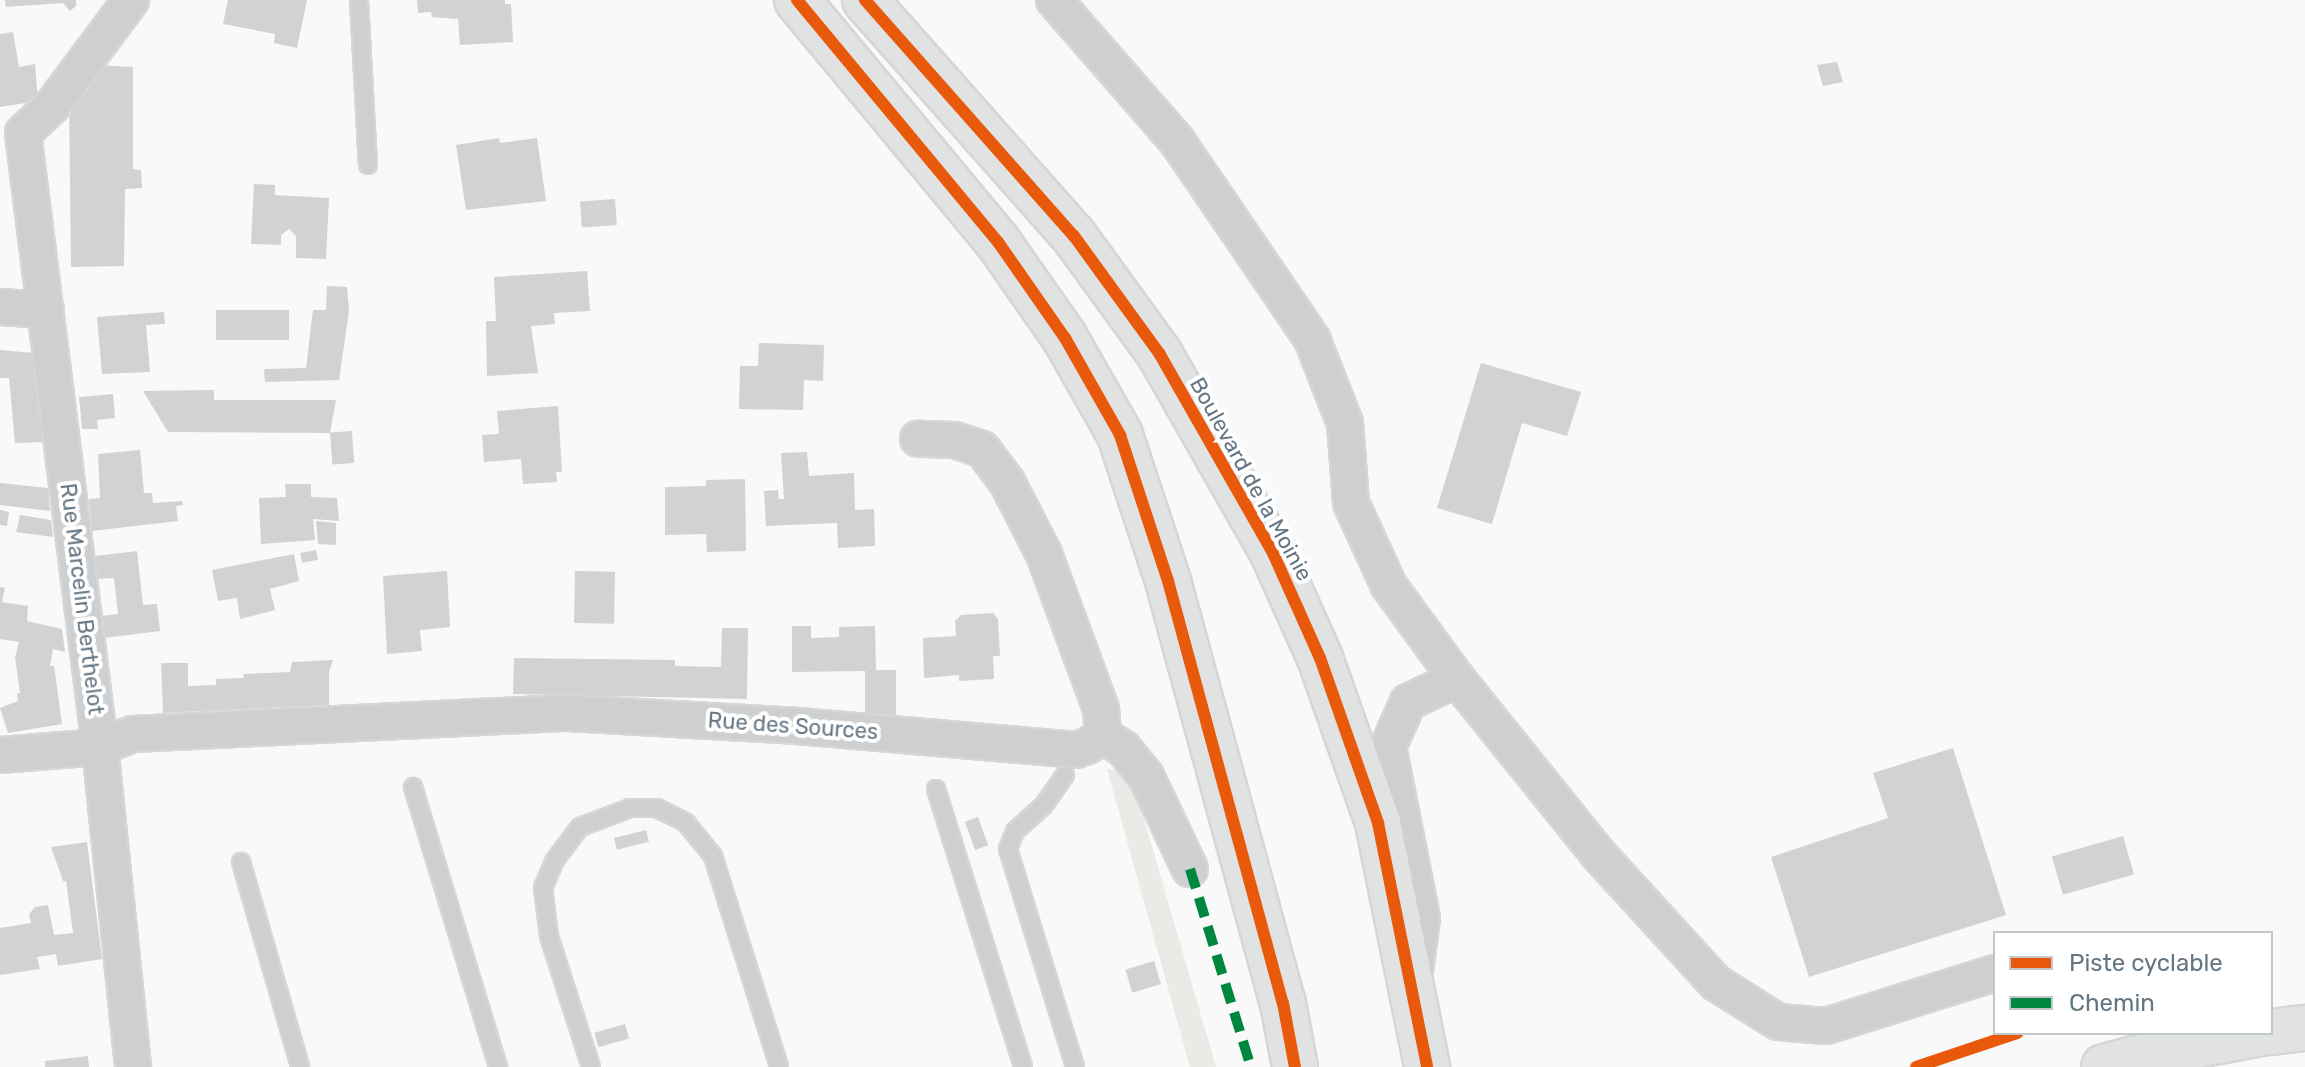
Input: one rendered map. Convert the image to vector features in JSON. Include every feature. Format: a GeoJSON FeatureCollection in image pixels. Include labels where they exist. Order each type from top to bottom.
{"type":"FeatureCollection","features":[{"type":"Feature","properties":{"kind":"main road"},"geometry":{"type":"LineString","coordinates":[[797,0],[998,242],[1065,338],[1120,435],[1168,581],[1283,1003],[1295,1067]]}},
{"type":"Feature","properties":{"kind":"main road","name":"Boulevard de la Moinie"},"geometry":{"type":"LineString","coordinates":[[865,0],[1074,236],[1159,353],[1273,553],[1320,658],[1378,823],[1413,984],[1427,1067]]}},
{"type":"Feature","properties":{"kind":"main road"},"geometry":{"type":"LineString","coordinates":[[2273,1032],[2305,1028]]}},
{"type":"Feature","properties":{"kind":"main road"},"geometry":{"type":"LineString","coordinates":[[2104,1067],[2155,1043],[2241,1035]]}},
{"type":"Feature","properties":{"kind":"street"},"geometry":{"type":"LineString","coordinates":[[12,134],[52,106],[131,0]]}},
{"type":"Feature","properties":{"kind":"street"},"geometry":{"type":"LineString","coordinates":[[1054,0],[1177,141],[1312,339],[1345,423],[1351,503],[1389,586],[1457,679],[1599,855],[1716,983],[1778,1022],[1826,1026],[1993,974]]}},
{"type":"Feature","properties":{"kind":"street","name":"Rue Marcelin Berthelot"},"geometry":{"type":"LineString","coordinates":[[12,134],[46,310],[100,747],[133,1067]]}},
{"type":"Feature","properties":{"kind":"street"},"geometry":{"type":"LineString","coordinates":[[0,307],[46,310]]}},
{"type":"Feature","properties":{"kind":"street"},"geometry":{"type":"LineString","coordinates":[[918,439],[954,440],[982,449],[1007,482],[1044,554],[1101,709],[1103,736],[1123,748],[1146,776],[1190,869]]}},
{"type":"Feature","properties":{"kind":"street"},"geometry":{"type":"LineString","coordinates":[[1413,984],[1422,918],[1388,747],[1408,702],[1457,679]]}},
{"type":"Feature","properties":{"kind":"street","name":"Rue des Sources"},"geometry":{"type":"LineString","coordinates":[[0,755],[100,747],[133,734],[568,713],[786,725],[1076,750],[1103,736]]}},
{"type":"Feature","properties":{"kind":"lane"},"geometry":{"type":"LineString","coordinates":[[359,0],[368,165]]}},
{"type":"Feature","properties":{"kind":"lane"},"geometry":{"type":"LineString","coordinates":[[1065,775],[1043,806],[1015,831],[1008,849],[1075,1067]]}},
{"type":"Feature","properties":{"kind":"lane"},"geometry":{"type":"LineString","coordinates":[[413,787],[498,1067]]}},
{"type":"Feature","properties":{"kind":"lane"},"geometry":{"type":"LineString","coordinates":[[936,789],[1023,1067]]}},
{"type":"Feature","properties":{"kind":"lane"},"geometry":{"type":"LineString","coordinates":[[591,1067],[549,936],[543,888],[555,860],[580,827],[630,808],[657,808],[686,823],[713,856],[779,1067]]}},
{"type":"Feature","properties":{"kind":"lane"},"geometry":{"type":"LineString","coordinates":[[241,862],[300,1067]]}},
{"type":"Feature","properties":{"kind":"shaded area"},"geometry":{"type":"Polygon","coordinates":[[[1107,769],[1130,771],[1216,1067],[1190,1067],[1107,769]]]}},
{"type":"Feature","properties":{"kind":"building"},"geometry":{"type":"Polygon","coordinates":[[[5,0],[76,0],[76,6],[70,11],[63,3],[6,7],[5,0]]]}},
{"type":"Feature","properties":{"kind":"building"},"geometry":{"type":"Polygon","coordinates":[[[228,0],[307,0],[297,48],[274,43],[275,34],[223,24],[228,0]]]}},
{"type":"Feature","properties":{"kind":"building"},"geometry":{"type":"Polygon","coordinates":[[[417,0],[505,0],[505,4],[511,4],[513,42],[460,45],[458,19],[432,17],[431,12],[418,13],[417,0]]]}},
{"type":"Feature","properties":{"kind":"building"},"geometry":{"type":"Polygon","coordinates":[[[13,32],[19,67],[35,64],[38,101],[0,107],[0,34],[13,32]]]}},
{"type":"Feature","properties":{"kind":"building"},"geometry":{"type":"Polygon","coordinates":[[[1837,62],[1843,82],[1823,86],[1817,65],[1837,62]]]}},
{"type":"Feature","properties":{"kind":"building"},"geometry":{"type":"Polygon","coordinates":[[[93,65],[133,67],[133,169],[141,170],[142,188],[125,189],[124,266],[71,267],[69,97],[93,65]]]}},
{"type":"Feature","properties":{"kind":"building"},"geometry":{"type":"Polygon","coordinates":[[[499,138],[500,143],[537,138],[546,201],[466,210],[456,145],[499,138]]]}},
{"type":"Feature","properties":{"kind":"building"},"geometry":{"type":"Polygon","coordinates":[[[254,184],[275,185],[275,195],[329,198],[326,259],[296,258],[296,236],[289,229],[281,235],[281,245],[251,244],[254,184]]]}},
{"type":"Feature","properties":{"kind":"building"},"geometry":{"type":"Polygon","coordinates":[[[615,199],[617,225],[582,227],[580,201],[615,199]]]}},
{"type":"Feature","properties":{"kind":"building"},"geometry":{"type":"Polygon","coordinates":[[[587,271],[590,311],[554,313],[555,324],[531,326],[538,373],[487,376],[486,321],[496,321],[494,277],[587,271]]]}},
{"type":"Feature","properties":{"kind":"building"},"geometry":{"type":"Polygon","coordinates":[[[327,286],[347,287],[349,311],[339,380],[265,382],[264,369],[306,368],[313,310],[326,310],[327,286]]]}},
{"type":"Feature","properties":{"kind":"building"},"geometry":{"type":"Polygon","coordinates":[[[216,310],[289,310],[289,340],[216,340],[216,310]]]}},
{"type":"Feature","properties":{"kind":"building"},"geometry":{"type":"Polygon","coordinates":[[[164,312],[165,324],[146,325],[150,372],[102,374],[97,317],[164,312]]]}},
{"type":"Feature","properties":{"kind":"building"},"geometry":{"type":"Polygon","coordinates":[[[759,343],[824,345],[823,381],[804,380],[803,410],[739,409],[740,366],[758,366],[759,343]]]}},
{"type":"Feature","properties":{"kind":"building"},"geometry":{"type":"Polygon","coordinates":[[[0,350],[34,353],[43,442],[15,443],[9,378],[0,378],[0,350]]]}},
{"type":"Feature","properties":{"kind":"building"},"geometry":{"type":"Polygon","coordinates":[[[1481,363],[1581,392],[1567,436],[1522,423],[1492,524],[1437,508],[1481,363]]]}},
{"type":"Feature","properties":{"kind":"building"},"geometry":{"type":"Polygon","coordinates":[[[214,390],[214,400],[336,400],[330,433],[168,432],[143,391],[214,390]]]}},
{"type":"Feature","properties":{"kind":"building"},"geometry":{"type":"Polygon","coordinates":[[[113,394],[115,418],[97,420],[98,429],[82,429],[79,397],[113,394]]]}},
{"type":"Feature","properties":{"kind":"building"},"geometry":{"type":"Polygon","coordinates":[[[558,406],[562,472],[556,472],[557,482],[523,484],[521,459],[484,462],[482,435],[499,434],[497,411],[558,406]]]}},
{"type":"Feature","properties":{"kind":"building"},"geometry":{"type":"Polygon","coordinates":[[[352,431],[354,463],[332,464],[330,433],[352,431]]]}},
{"type":"Feature","properties":{"kind":"building"},"geometry":{"type":"Polygon","coordinates":[[[140,450],[144,493],[152,493],[153,503],[182,501],[183,505],[176,506],[178,521],[92,531],[89,499],[100,498],[98,454],[140,450]]]}},
{"type":"Feature","properties":{"kind":"building"},"geometry":{"type":"Polygon","coordinates":[[[807,452],[809,476],[854,473],[855,510],[874,509],[875,546],[838,548],[837,523],[766,526],[764,491],[778,490],[779,499],[784,499],[781,453],[807,452]]]}},
{"type":"Feature","properties":{"kind":"building"},"geometry":{"type":"Polygon","coordinates":[[[745,479],[746,551],[707,552],[706,534],[665,535],[665,487],[706,486],[706,480],[745,479]]]}},
{"type":"Feature","properties":{"kind":"building"},"geometry":{"type":"Polygon","coordinates":[[[0,483],[48,488],[50,511],[0,505],[0,483]]]}},
{"type":"Feature","properties":{"kind":"building"},"geometry":{"type":"Polygon","coordinates":[[[285,484],[311,484],[311,497],[337,498],[339,521],[313,519],[315,540],[261,544],[259,498],[286,497],[285,484]]]}},
{"type":"Feature","properties":{"kind":"building"},"geometry":{"type":"Polygon","coordinates":[[[0,510],[9,512],[7,526],[0,525],[0,510]]]}},
{"type":"Feature","properties":{"kind":"building"},"geometry":{"type":"Polygon","coordinates":[[[20,515],[51,520],[53,537],[16,532],[20,515]]]}},
{"type":"Feature","properties":{"kind":"building"},"geometry":{"type":"Polygon","coordinates":[[[316,521],[336,523],[336,545],[318,544],[316,521]]]}},
{"type":"Feature","properties":{"kind":"building"},"geometry":{"type":"Polygon","coordinates":[[[316,550],[318,560],[302,563],[300,553],[316,550]]]}},
{"type":"Feature","properties":{"kind":"building"},"geometry":{"type":"Polygon","coordinates":[[[137,551],[143,605],[157,604],[160,631],[104,638],[101,616],[118,614],[114,578],[97,579],[95,556],[137,551]]]}},
{"type":"Feature","properties":{"kind":"building"},"geometry":{"type":"Polygon","coordinates":[[[294,554],[299,581],[270,589],[275,610],[240,619],[237,598],[218,601],[212,570],[294,554]]]}},
{"type":"Feature","properties":{"kind":"building"},"geometry":{"type":"Polygon","coordinates":[[[447,571],[450,627],[420,630],[422,651],[387,654],[383,576],[447,571]]]}},
{"type":"Feature","properties":{"kind":"building"},"geometry":{"type":"Polygon","coordinates":[[[575,571],[615,572],[614,624],[574,623],[575,571]]]}},
{"type":"Feature","properties":{"kind":"building"},"geometry":{"type":"Polygon","coordinates":[[[0,587],[5,588],[2,602],[28,606],[27,621],[62,629],[65,652],[53,649],[50,666],[54,666],[62,724],[8,733],[0,708],[18,701],[17,693],[20,693],[15,658],[19,642],[0,639],[0,587]]]}},
{"type":"Feature","properties":{"kind":"building"},"geometry":{"type":"Polygon","coordinates":[[[993,613],[998,619],[1000,656],[993,656],[994,679],[959,681],[959,675],[924,678],[923,638],[956,636],[955,621],[961,615],[993,613]]]}},
{"type":"Feature","properties":{"kind":"building"},"geometry":{"type":"Polygon","coordinates":[[[792,626],[811,626],[811,638],[839,637],[839,627],[875,626],[876,670],[896,670],[896,717],[865,713],[865,671],[792,672],[792,626]]]}},
{"type":"Feature","properties":{"kind":"building"},"geometry":{"type":"Polygon","coordinates":[[[722,628],[748,628],[747,699],[513,694],[514,658],[675,660],[675,666],[721,667],[722,628]]]}},
{"type":"Feature","properties":{"kind":"building"},"geometry":{"type":"Polygon","coordinates":[[[333,660],[329,672],[329,705],[163,713],[161,663],[188,663],[188,686],[216,685],[216,679],[244,678],[243,674],[290,672],[292,662],[333,660]]]}},
{"type":"Feature","properties":{"kind":"building"},"geometry":{"type":"Polygon","coordinates":[[[1953,748],[2006,915],[1809,977],[1771,857],[1888,818],[1873,773],[1953,748]]]}},
{"type":"Feature","properties":{"kind":"building"},"geometry":{"type":"Polygon","coordinates":[[[978,817],[988,845],[975,850],[965,822],[978,817]]]}},
{"type":"Feature","properties":{"kind":"building"},"geometry":{"type":"Polygon","coordinates":[[[646,830],[649,842],[617,850],[614,838],[646,830]]]}},
{"type":"Feature","properties":{"kind":"building"},"geometry":{"type":"Polygon","coordinates":[[[2123,836],[2134,874],[2063,895],[2052,856],[2123,836]]]}},
{"type":"Feature","properties":{"kind":"building"},"geometry":{"type":"Polygon","coordinates":[[[87,842],[102,959],[58,966],[56,954],[37,957],[40,969],[0,975],[0,928],[31,923],[29,914],[35,907],[48,905],[54,935],[73,933],[66,881],[63,881],[51,847],[87,842]]]}},
{"type":"Feature","properties":{"kind":"building"},"geometry":{"type":"Polygon","coordinates":[[[1154,961],[1161,984],[1132,993],[1125,970],[1154,961]]]}},
{"type":"Feature","properties":{"kind":"building"},"geometry":{"type":"Polygon","coordinates":[[[625,1024],[629,1038],[598,1047],[594,1033],[625,1024]]]}},
{"type":"Feature","properties":{"kind":"building"},"geometry":{"type":"Polygon","coordinates":[[[88,1056],[89,1067],[45,1067],[45,1061],[88,1056]]]}},
{"type":"Feature","properties":{"kind":"marked path"},"geometry":{"type":"LineString","coordinates":[[1190,869],[1251,1067]]}},
{"type":"Feature","properties":{"kind":"cycle path"},"geometry":{"type":"LineString","coordinates":[[797,0],[998,242],[1065,338],[1120,435],[1168,581],[1283,1003],[1295,1067]]}},
{"type":"Feature","properties":{"kind":"cycle path"},"geometry":{"type":"LineString","coordinates":[[865,0],[1074,236],[1159,353],[1273,553],[1320,658],[1378,823],[1427,1067]]}},
{"type":"Feature","properties":{"kind":"cycle path"},"geometry":{"type":"LineString","coordinates":[[1916,1067],[2011,1035]]}}]}
